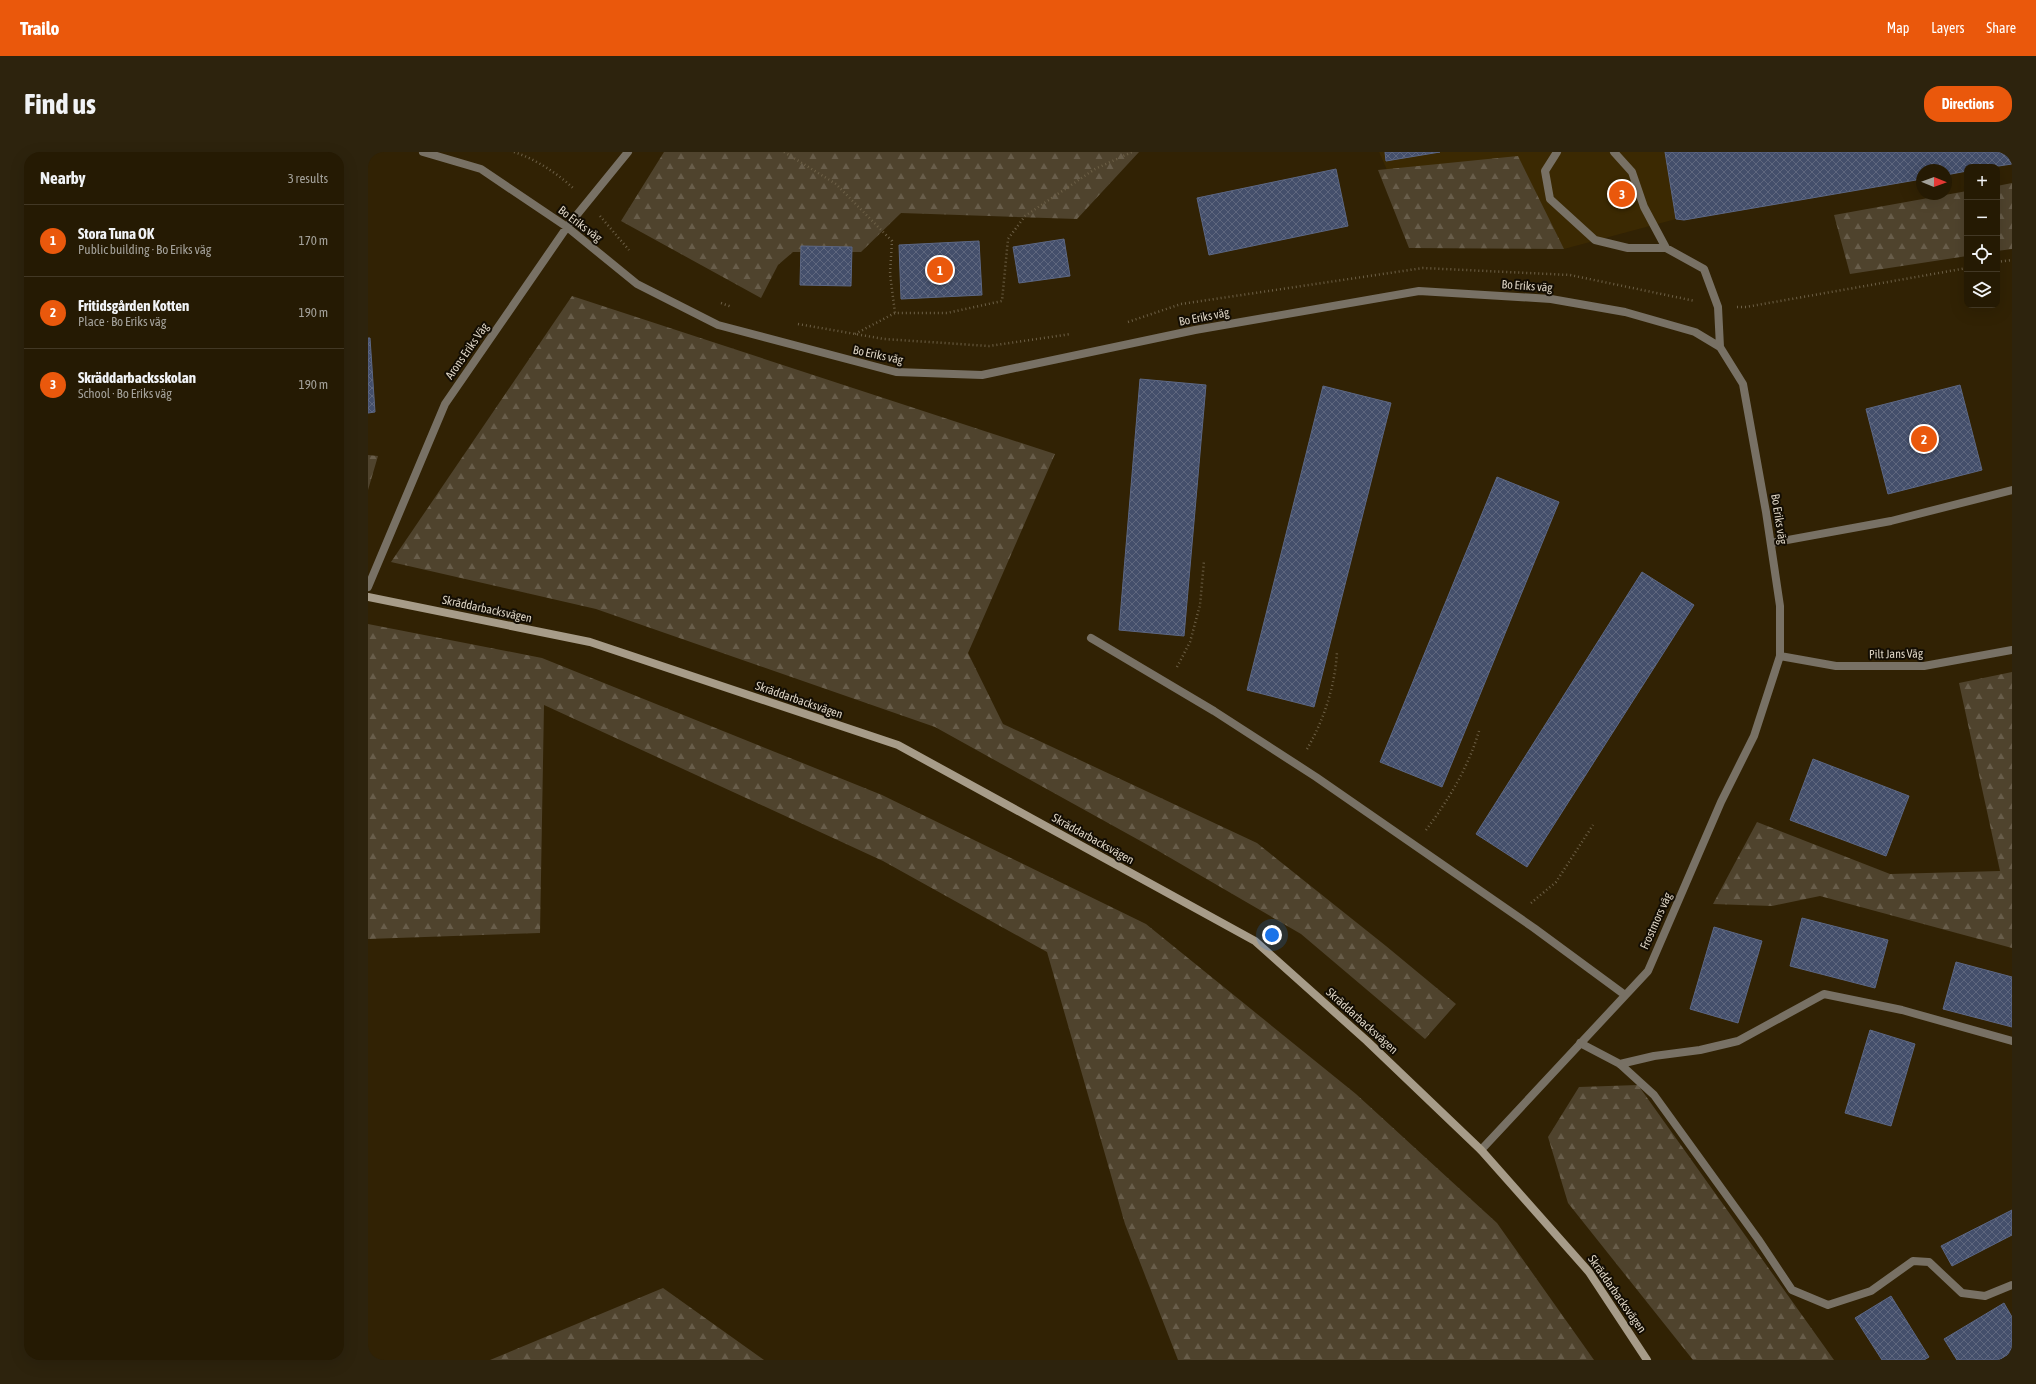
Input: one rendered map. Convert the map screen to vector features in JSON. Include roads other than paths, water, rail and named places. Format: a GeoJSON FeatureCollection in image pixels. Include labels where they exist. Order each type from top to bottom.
{"type":"FeatureCollection","features":[{"type":"Feature","properties":{"kind":"street","name":"Bo Eriks väg"},"geometry":{"type":"LineString","coordinates":[[423,152],[481,169],[567,227],[637,284],[718,325],[896,372],[982,375],[1194,330],[1419,291],[1551,298],[1625,312],[1695,332],[1720,347],[1743,384],[1771,543],[1780,606],[1780,656]]}},
{"type":"Feature","properties":{"kind":"street","name":"Arons Eriks Väg"},"geometry":{"type":"LineString","coordinates":[[368,587],[445,404],[567,227],[589,202],[628,152]]}},
{"type":"Feature","properties":{"kind":"street"},"geometry":{"type":"LineString","coordinates":[[1557,152],[1545,171],[1550,199],[1595,240],[1628,248],[1666,248],[1704,269],[1718,306],[1720,347]]}},
{"type":"Feature","properties":{"kind":"street"},"geometry":{"type":"LineString","coordinates":[[1614,152],[1632,172],[1644,207],[1666,248]]}},
{"type":"Feature","properties":{"kind":"street"},"geometry":{"type":"LineString","coordinates":[[1771,543],[1891,521],[2012,490]]}},
{"type":"Feature","properties":{"kind":"street","name":"Skräddarbacksvägen"},"geometry":{"type":"LineString","coordinates":[[368,597],[590,642],[898,746],[1255,941],[1367,1041],[1481,1150],[1589,1272],[1647,1360]]}},
{"type":"Feature","properties":{"kind":"street"},"geometry":{"type":"LineString","coordinates":[[1091,638],[1214,711],[1298,765],[1517,915],[1625,995]]}},
{"type":"Feature","properties":{"kind":"street","name":"Pilt Jans Väg"},"geometry":{"type":"LineString","coordinates":[[1780,656],[1836,666],[1924,666],[2012,650]]}},
{"type":"Feature","properties":{"kind":"street","name":"Frostmors väg"},"geometry":{"type":"LineString","coordinates":[[1481,1150],[1648,971],[1722,802],[1754,736],[1780,656]]}},
{"type":"Feature","properties":{"kind":"street"},"geometry":{"type":"LineString","coordinates":[[1620,1064],[1654,1056],[1700,1050],[1738,1041],[1824,994],[1902,1010],[2012,1041]]}},
{"type":"Feature","properties":{"kind":"street"},"geometry":{"type":"LineString","coordinates":[[1580,1043],[1620,1064],[1654,1095],[1758,1239],[1792,1290],[1828,1305],[1871,1291],[1913,1261],[1929,1262],[1962,1292],[1985,1296],[2012,1285]]}},
{"type":"Feature","properties":{"kind":"place","name":"Skräddarbacksskolan"},"geometry":{"type":"Point","coordinates":[1622,194]}},
{"type":"Feature","properties":{"kind":"place","name":"Stora Tuna OK"},"geometry":{"type":"Point","coordinates":[940,270]}},
{"type":"Feature","properties":{"kind":"place","name":"Fritidsgården Kotten"},"geometry":{"type":"Point","coordinates":[1924,439]}}]}
